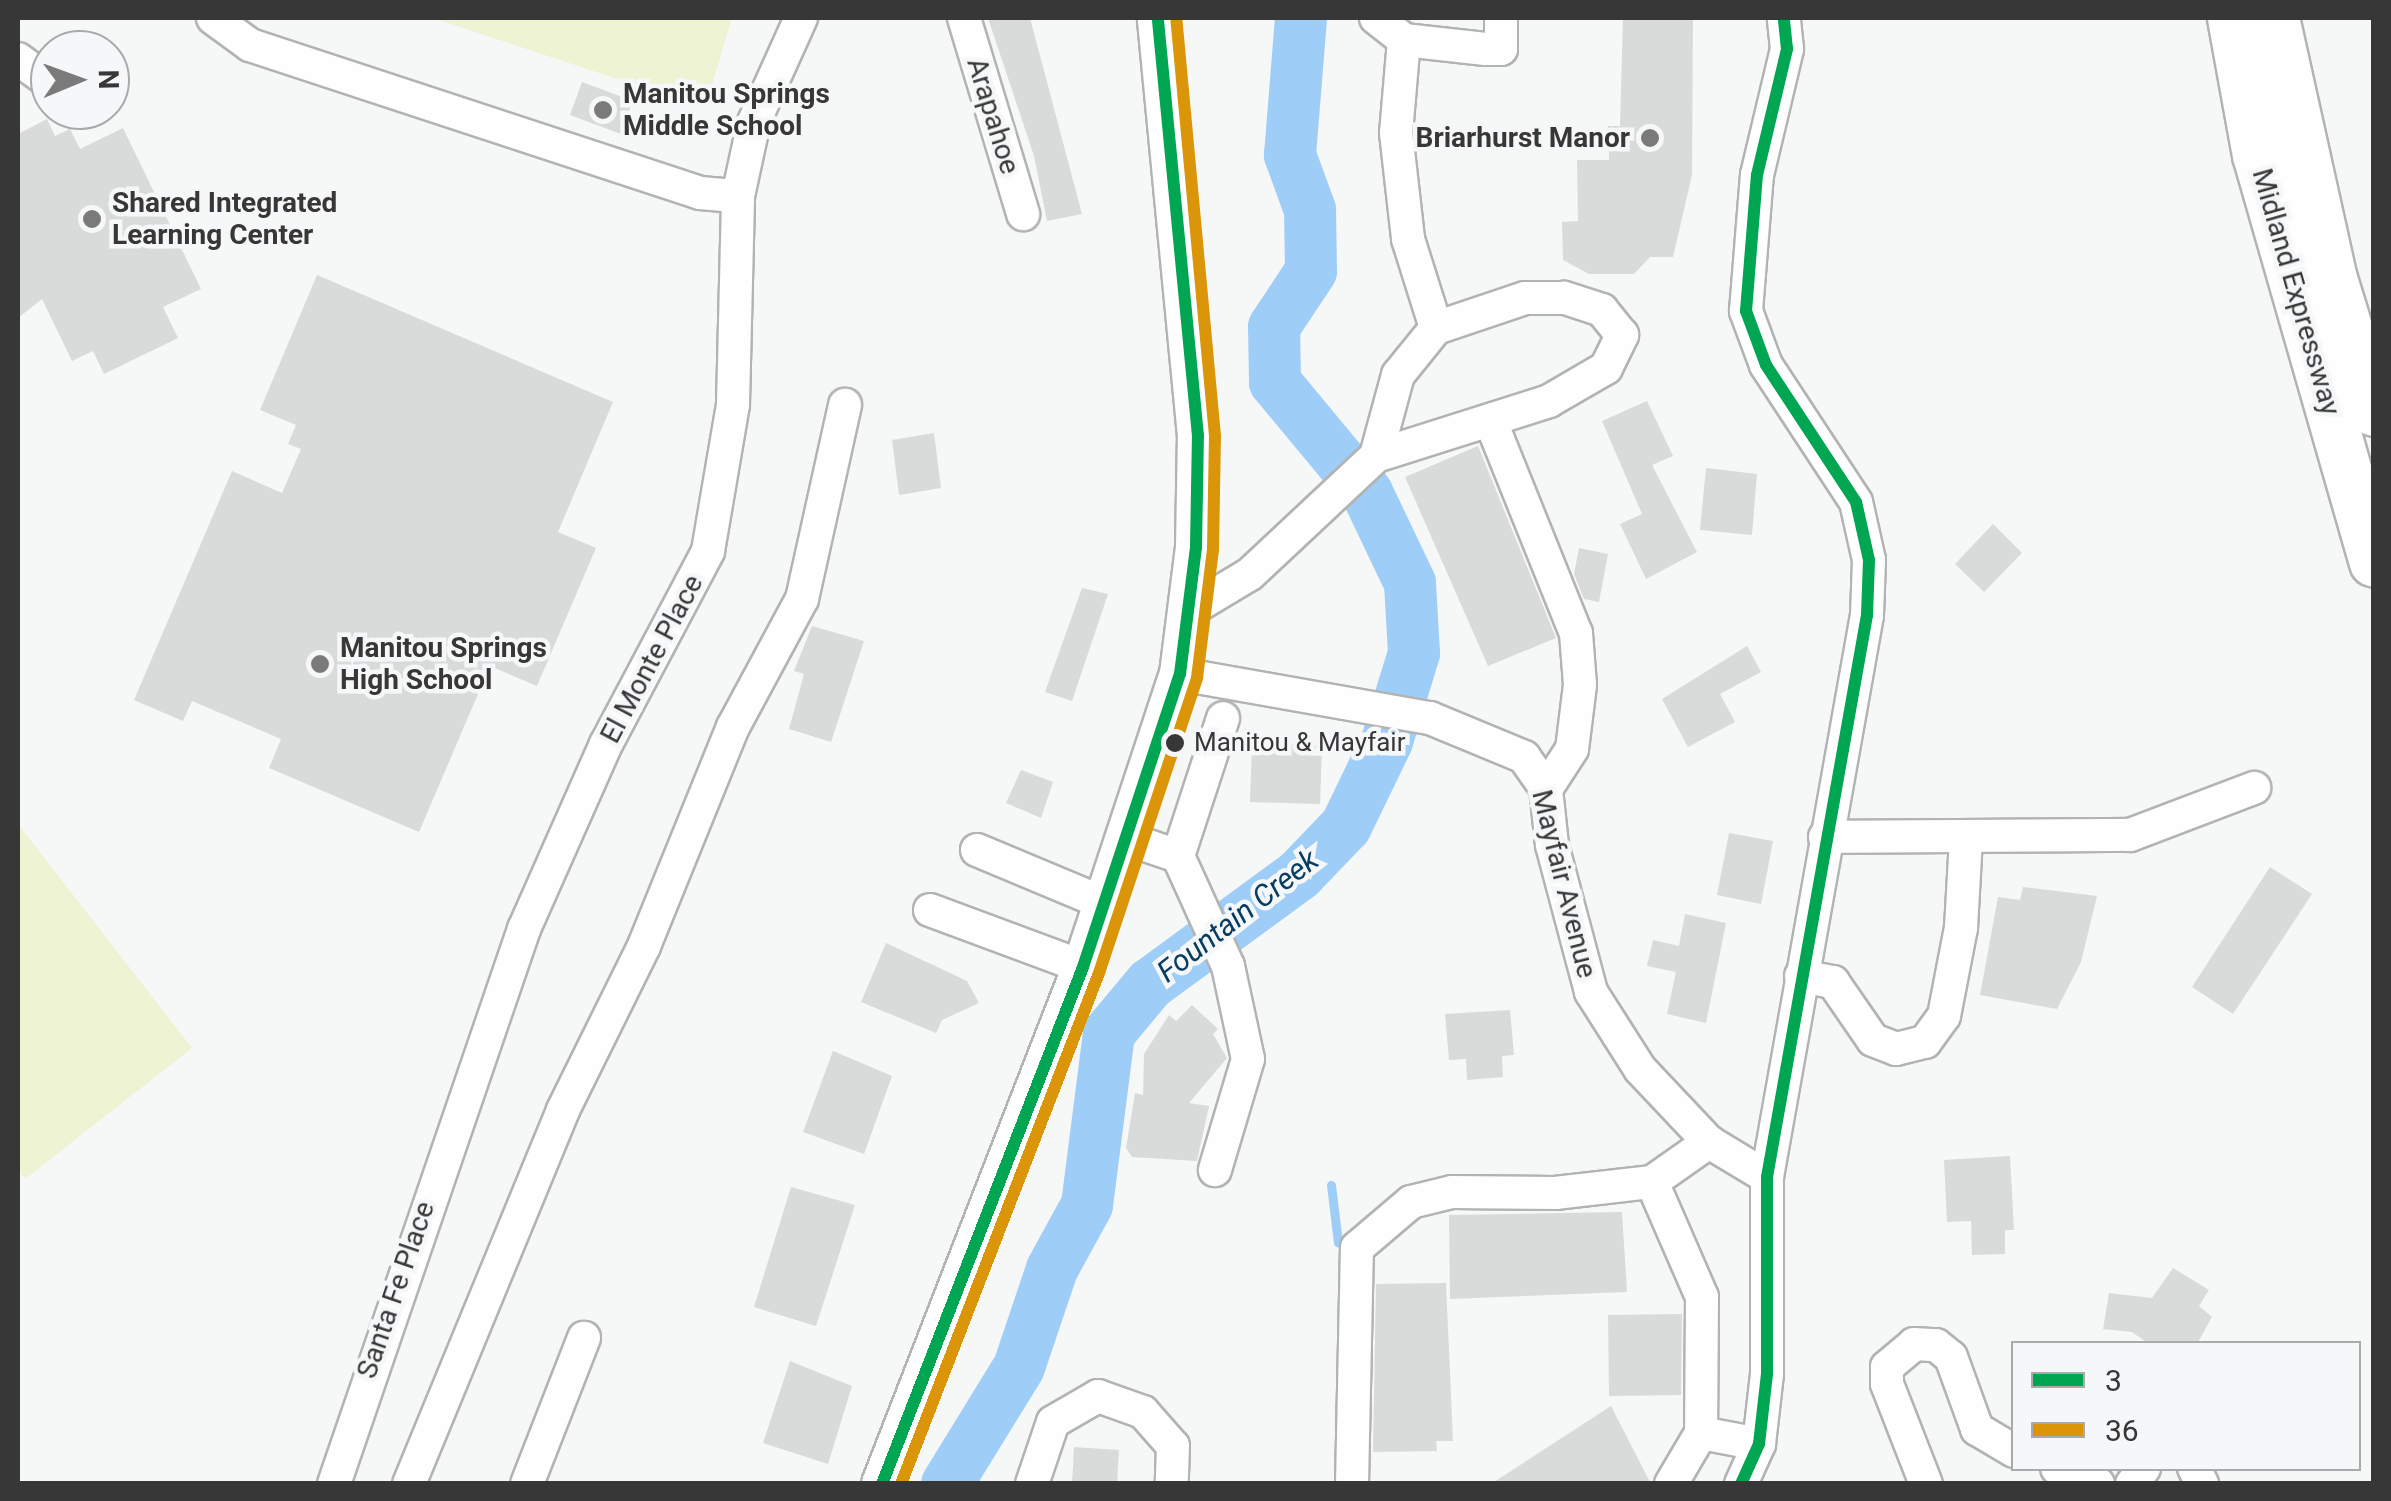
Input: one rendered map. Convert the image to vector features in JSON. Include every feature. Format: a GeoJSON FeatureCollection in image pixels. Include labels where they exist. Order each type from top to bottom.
{"type":"FeatureCollection","features":[{"type":"Feature","properties":{"kind":"highway","name":"Midland Expressway"},"geometry":{"type":"LineString","coordinates":[[2232,18],[2258,155],[2374,563]]}},
{"type":"Feature","properties":{"kind":"highway","name":"Midland Expressway"},"geometry":{"type":"LineString","coordinates":[[2275,18],[2333,279],[2374,412]]}},
{"type":"Feature","properties":{"kind":"main road"},"geometry":{"type":"LineString","coordinates":[[882,1484],[1083,967],[1180,674],[1190,610],[1198,436],[1158,18]]}},
{"type":"Feature","properties":{"kind":"street"},"geometry":{"type":"LineString","coordinates":[[213,18],[250,45],[700,193],[738,196]]}},
{"type":"Feature","properties":{"kind":"street","name":"El Monte Place"},"geometry":{"type":"LineString","coordinates":[[463,1098],[524,930],[606,744],[708,550],[733,404],[738,196],[754,122],[801,18]]}},
{"type":"Feature","properties":{"kind":"street","name":"Arapahoe"},"geometry":{"type":"LineString","coordinates":[[964,18],[1023,214]]}},
{"type":"Feature","properties":{"kind":"street"},"geometry":{"type":"LineString","coordinates":[[1376,18],[1404,40],[1501,49],[1501,18]]}},
{"type":"Feature","properties":{"kind":"street"},"geometry":{"type":"LineString","coordinates":[[1741,1484],[1759,1444],[1768,1176],[1824,837],[1867,615],[1869,560],[1856,502],[1766,365],[1746,310],[1757,175],[1778,107],[1784,18]]}},
{"type":"Feature","properties":{"kind":"street"},"geometry":{"type":"LineString","coordinates":[[1404,40],[1396,133],[1408,240],[1436,328]]}},
{"type":"Feature","properties":{"kind":"street"},"geometry":{"type":"LineString","coordinates":[[1190,610],[1250,574],[1376,456],[1491,422],[1606,368],[1622,335],[1602,310],[1564,298],[1525,298],[1436,328],[1398,375],[1376,456]]}},
{"type":"Feature","properties":{"kind":"street"},"geometry":{"type":"LineString","coordinates":[[408,1484],[487,1308],[563,1110],[644,946],[734,727],[802,599],[845,404]]}},
{"type":"Feature","properties":{"kind":"street"},"geometry":{"type":"LineString","coordinates":[[1491,422],[1576,633],[1580,684],[1572,750],[1546,788]]}},
{"type":"Feature","properties":{"kind":"street","name":"Mayfair Avenue"},"geometry":{"type":"LineString","coordinates":[[1180,674],[1430,718],[1524,758],[1546,788],[1552,845],[1591,992],[1640,1069],[1709,1142],[1768,1176]]}},
{"type":"Feature","properties":{"kind":"street"},"geometry":{"type":"LineString","coordinates":[[1178,856],[1223,718]]}},
{"type":"Feature","properties":{"kind":"street"},"geometry":{"type":"LineString","coordinates":[[1824,837],[2130,835],[2254,788]]}},
{"type":"Feature","properties":{"kind":"street"},"geometry":{"type":"LineString","coordinates":[[1125,838],[1178,856],[1204,903],[1228,966],[1248,1059],[1215,1170]]}},
{"type":"Feature","properties":{"kind":"street"},"geometry":{"type":"LineString","coordinates":[[1801,976],[1833,982],[1873,1040],[1896,1049],[1925,1042],[1944,1016],[1966,839]]}},
{"type":"Feature","properties":{"kind":"street"},"geometry":{"type":"LineString","coordinates":[[978,850],[1104,903]]}},
{"type":"Feature","properties":{"kind":"street"},"geometry":{"type":"LineString","coordinates":[[930,910],[1083,967]]}},
{"type":"Feature","properties":{"kind":"street","name":"Santa Fe Place"},"geometry":{"type":"LineString","coordinates":[[334,1484],[463,1098]]}},
{"type":"Feature","properties":{"kind":"street"},"geometry":{"type":"LineString","coordinates":[[1352,1484],[1357,1248],[1411,1202],[1452,1192],[1555,1193],[1652,1182],[1709,1142]]}},
{"type":"Feature","properties":{"kind":"street"},"geometry":{"type":"LineString","coordinates":[[1652,1182],[1702,1297],[1701,1432],[1671,1484]]}},
{"type":"Feature","properties":{"kind":"street"},"geometry":{"type":"LineString","coordinates":[[528,1484],[584,1338]]}},
{"type":"Feature","properties":{"kind":"street"},"geometry":{"type":"LineString","coordinates":[[1926,1484],[1886,1384],[1887,1367],[1914,1344],[1952,1357],[1977,1428],[2011,1449]]}},
{"type":"Feature","properties":{"kind":"street"},"geometry":{"type":"LineString","coordinates":[[1032,1484],[1053,1422],[1098,1396],[1142,1412],[1172,1446],[1172,1484]]}},
{"type":"Feature","properties":{"kind":"street"},"geometry":{"type":"LineString","coordinates":[[1701,1432],[1759,1444]]}},
{"type":"Feature","properties":{"kind":"street"},"geometry":{"type":"LineString","coordinates":[[2065,1471],[2098,1484]]}},
{"type":"Feature","properties":{"kind":"green space"},"geometry":{"type":"Polygon","coordinates":[[[433,18],[732,18],[705,108],[433,18]]]}},
{"type":"Feature","properties":{"kind":"green space"},"geometry":{"type":"Polygon","coordinates":[[[18,824],[192,1048],[25,1179],[18,1170],[18,824]]]}},
{"type":"Feature","properties":{"kind":"building"},"geometry":{"type":"Polygon","coordinates":[[[988,18],[1030,18],[1082,214],[1047,221],[1034,156],[988,18]]]}},
{"type":"Feature","properties":{"kind":"building","name":"Briarhurst Manor"},"geometry":{"type":"Polygon","coordinates":[[[1623,18],[1693,18],[1692,175],[1673,257],[1650,257],[1634,274],[1589,274],[1563,260],[1562,222],[1578,221],[1577,160],[1609,160],[1608,126],[1620,126],[1623,18]]]}},
{"type":"Feature","properties":{"kind":"building"},"geometry":{"type":"Polygon","coordinates":[[[582,82],[633,101],[621,134],[570,115],[582,82]]]}},
{"type":"Feature","properties":{"kind":"building","name":"Shared Integrated Learning Center"},"geometry":{"type":"Polygon","coordinates":[[[30,128],[52,130],[55,136],[70,130],[80,149],[124,130],[201,289],[163,307],[178,338],[104,374],[93,351],[72,361],[42,299],[18,318],[18,134],[30,128]]]}},
{"type":"Feature","properties":{"kind":"building","name":"Manitou Springs High School"},"geometry":{"type":"Polygon","coordinates":[[[317,275],[613,402],[558,532],[596,548],[537,686],[490,666],[419,832],[269,768],[281,739],[192,701],[183,721],[134,700],[232,471],[282,493],[301,449],[288,444],[296,425],[260,410],[317,275]]]}},
{"type":"Feature","properties":{"kind":"building"},"geometry":{"type":"Polygon","coordinates":[[[1647,401],[1673,456],[1652,465],[1697,552],[1646,579],[1620,524],[1642,514],[1602,421],[1647,401]]]}},
{"type":"Feature","properties":{"kind":"building"},"geometry":{"type":"Polygon","coordinates":[[[934,433],[941,488],[899,495],[892,440],[934,433]]]}},
{"type":"Feature","properties":{"kind":"building"},"geometry":{"type":"Polygon","coordinates":[[[1478,446],[1556,638],[1488,666],[1405,477],[1478,446]]]}},
{"type":"Feature","properties":{"kind":"building"},"geometry":{"type":"Polygon","coordinates":[[[1706,468],[1757,474],[1752,535],[1700,530],[1706,468]]]}},
{"type":"Feature","properties":{"kind":"building"},"geometry":{"type":"Polygon","coordinates":[[[1993,524],[2022,553],[1984,592],[1955,564],[1993,524]]]}},
{"type":"Feature","properties":{"kind":"building"},"geometry":{"type":"Polygon","coordinates":[[[1579,548],[1608,554],[1599,602],[1584,599],[1574,574],[1579,548]]]}},
{"type":"Feature","properties":{"kind":"building"},"geometry":{"type":"Polygon","coordinates":[[[1082,588],[1108,594],[1072,701],[1045,692],[1082,588]]]}},
{"type":"Feature","properties":{"kind":"building"},"geometry":{"type":"Polygon","coordinates":[[[812,626],[864,641],[831,742],[789,729],[804,674],[794,671],[812,626]]]}},
{"type":"Feature","properties":{"kind":"building"},"geometry":{"type":"Polygon","coordinates":[[[1747,646],[1761,672],[1720,694],[1735,722],[1688,747],[1662,699],[1747,646]]]}},
{"type":"Feature","properties":{"kind":"building"},"geometry":{"type":"Polygon","coordinates":[[[1252,741],[1322,746],[1320,804],[1250,802],[1252,741]]]}},
{"type":"Feature","properties":{"kind":"building"},"geometry":{"type":"Polygon","coordinates":[[[1021,770],[1053,782],[1041,818],[1006,803],[1021,770]]]}},
{"type":"Feature","properties":{"kind":"building"},"geometry":{"type":"Polygon","coordinates":[[[1729,833],[1773,841],[1761,904],[1717,895],[1729,833]]]}},
{"type":"Feature","properties":{"kind":"building"},"geometry":{"type":"Polygon","coordinates":[[[2270,867],[2312,894],[2233,1014],[2192,987],[2270,867]]]}},
{"type":"Feature","properties":{"kind":"building"},"geometry":{"type":"Polygon","coordinates":[[[2023,887],[2097,896],[2081,962],[2057,1009],[1980,995],[1998,897],[2020,900],[2023,887]]]}},
{"type":"Feature","properties":{"kind":"building"},"geometry":{"type":"Polygon","coordinates":[[[1685,914],[1726,923],[1706,1023],[1667,1014],[1676,972],[1647,966],[1653,940],[1679,946],[1685,914]]]}},
{"type":"Feature","properties":{"kind":"building"},"geometry":{"type":"Polygon","coordinates":[[[886,943],[967,981],[979,1003],[942,1020],[936,1033],[861,1002],[886,943]]]}},
{"type":"Feature","properties":{"kind":"building"},"geometry":{"type":"Polygon","coordinates":[[[1192,1005],[1218,1029],[1213,1034],[1227,1058],[1189,1103],[1209,1106],[1197,1161],[1132,1157],[1126,1148],[1135,1093],[1143,1095],[1144,1054],[1169,1015],[1176,1021],[1192,1005]]]}},
{"type":"Feature","properties":{"kind":"building"},"geometry":{"type":"Polygon","coordinates":[[[1510,1010],[1514,1055],[1502,1056],[1503,1077],[1467,1080],[1466,1059],[1449,1060],[1445,1014],[1510,1010]]]}},
{"type":"Feature","properties":{"kind":"building"},"geometry":{"type":"Polygon","coordinates":[[[833,1051],[892,1076],[864,1154],[803,1132],[833,1051]]]}},
{"type":"Feature","properties":{"kind":"building"},"geometry":{"type":"Polygon","coordinates":[[[2010,1156],[2014,1230],[2005,1230],[2005,1254],[1972,1255],[1971,1221],[1947,1222],[1944,1160],[2010,1156]]]}},
{"type":"Feature","properties":{"kind":"building"},"geometry":{"type":"Polygon","coordinates":[[[791,1187],[855,1205],[816,1326],[754,1307],[791,1187]]]}},
{"type":"Feature","properties":{"kind":"building"},"geometry":{"type":"Polygon","coordinates":[[[1622,1212],[1627,1292],[1450,1299],[1449,1215],[1622,1212]]]}},
{"type":"Feature","properties":{"kind":"building"},"geometry":{"type":"Polygon","coordinates":[[[2173,1268],[2209,1290],[2199,1306],[2212,1317],[2199,1341],[2145,1341],[2132,1332],[2103,1329],[2109,1293],[2152,1298],[2173,1268]]]}},
{"type":"Feature","properties":{"kind":"building"},"geometry":{"type":"Polygon","coordinates":[[[1446,1283],[1453,1441],[1436,1441],[1437,1451],[1373,1452],[1376,1284],[1446,1283]]]}},
{"type":"Feature","properties":{"kind":"building"},"geometry":{"type":"Polygon","coordinates":[[[1682,1314],[1681,1395],[1609,1396],[1608,1315],[1682,1314]]]}},
{"type":"Feature","properties":{"kind":"building"},"geometry":{"type":"Polygon","coordinates":[[[790,1361],[852,1386],[828,1464],[763,1443],[790,1361]]]}},
{"type":"Feature","properties":{"kind":"building"},"geometry":{"type":"Polygon","coordinates":[[[1611,1406],[1651,1484],[1491,1484],[1611,1406]]]}},
{"type":"Feature","properties":{"kind":"building"},"geometry":{"type":"Polygon","coordinates":[[[1074,1447],[1119,1450],[1117,1484],[1072,1484],[1074,1447]]]}},
{"type":"Feature","properties":{"kind":"waterway","name":"Fountain Creek"},"geometry":{"type":"LineString","coordinates":[[947,1484],[1019,1367],[1052,1269],[1087,1205],[1109,1033],[1150,984],[1299,875],[1346,826],[1387,741],[1414,653],[1410,583],[1367,493],[1275,382],[1274,327],[1311,271],[1310,210],[1290,155],[1301,18]]}},
{"type":"Feature","properties":{"kind":"waterway"},"geometry":{"type":"LineString","coordinates":[[1331,1185],[1338,1243]]}},
{"type":"Feature","properties":{"kind":"transit line","name":"3"},"geometry":{"type":"LineString","coordinates":[[882,1484],[1083,967],[1180,674],[1196,547],[1198,436],[1158,18]]}},
{"type":"Feature","properties":{"kind":"transit line","name":"36"},"geometry":{"type":"LineString","coordinates":[[901,1484],[1099,973],[1197,678],[1213,549],[1215,436],[1176,18]]}},
{"type":"Feature","properties":{"kind":"transit line","name":"3"},"geometry":{"type":"LineString","coordinates":[[1741,1484],[1759,1444],[1767,1374],[1767,1177],[1867,615],[1869,560],[1856,502],[1766,365],[1746,311],[1757,175],[1787,49],[1784,18]]}},
{"type":"Feature","properties":{"kind":"place","name":"Manitou Springs Middle School"},"geometry":{"type":"Point","coordinates":[603,110]}},
{"type":"Feature","properties":{"kind":"place","name":"Briarhurst Manor"},"geometry":{"type":"Point","coordinates":[1650,138]}},
{"type":"Feature","properties":{"kind":"place","name":"Shared Integrated Learning Center"},"geometry":{"type":"Point","coordinates":[92,219]}},
{"type":"Feature","properties":{"kind":"place","name":"Manitou Springs High School"},"geometry":{"type":"Point","coordinates":[320,664]}},
{"type":"Feature","properties":{"kind":"place","name":"Manitou & Mayfair"},"geometry":{"type":"Point","coordinates":[1175,743]}}]}
